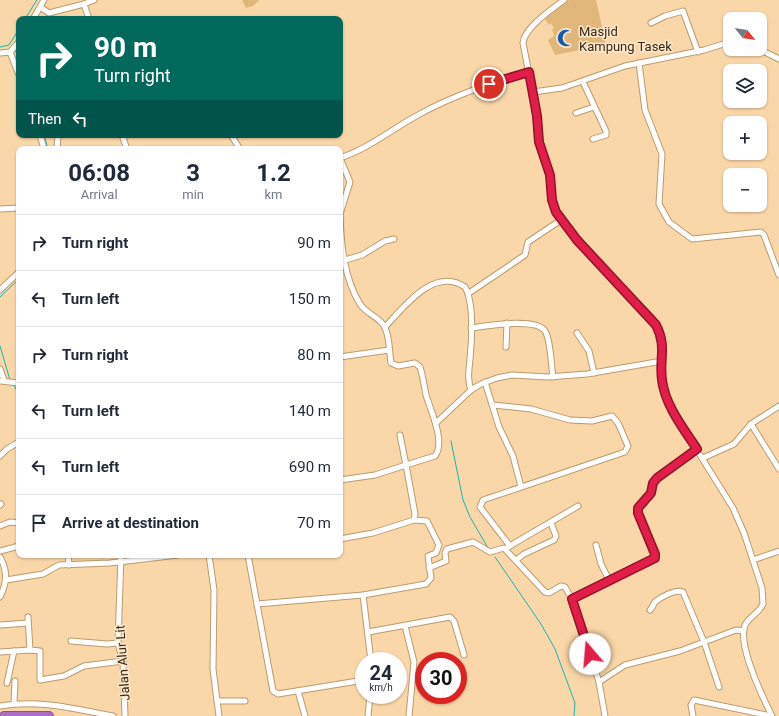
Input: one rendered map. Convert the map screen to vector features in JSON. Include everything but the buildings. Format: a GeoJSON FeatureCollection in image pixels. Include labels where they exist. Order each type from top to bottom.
{"type":"FeatureCollection","features":[{"type":"Feature","properties":{"kind":"highway"},"geometry":{"type":"LineString","coordinates":[[4,716],[49,716]]}},
{"type":"Feature","properties":{"kind":"street"},"geometry":{"type":"LineString","coordinates":[[35,16],[44,0]]}},
{"type":"Feature","properties":{"kind":"street"},"geometry":{"type":"LineString","coordinates":[[40,7],[49,13],[94,0]]}},
{"type":"Feature","properties":{"kind":"street"},"geometry":{"type":"LineString","coordinates":[[564,0],[548,11],[524,37],[523,43],[533,92],[539,142],[550,175],[554,205],[561,220],[577,240],[656,325],[662,340],[661,373],[665,393],[680,423],[703,458],[732,508],[753,560],[764,600],[762,608],[746,624],[744,631],[749,662],[772,716]]}},
{"type":"Feature","properties":{"kind":"street"},"geometry":{"type":"LineString","coordinates":[[84,4],[88,16]]}},
{"type":"Feature","properties":{"kind":"street"},"geometry":{"type":"LineString","coordinates":[[651,23],[665,16],[682,11],[698,52]]}},
{"type":"Feature","properties":{"kind":"street"},"geometry":{"type":"LineString","coordinates":[[533,92],[562,88],[583,82],[603,73],[639,63],[698,52],[723,44]]}},
{"type":"Feature","properties":{"kind":"street"},"geometry":{"type":"LineString","coordinates":[[0,53],[10,51],[16,45]]}},
{"type":"Feature","properties":{"kind":"street"},"geometry":{"type":"LineString","coordinates":[[10,51],[16,67]]}},
{"type":"Feature","properties":{"kind":"street"},"geometry":{"type":"LineString","coordinates":[[767,53],[779,59]]}},
{"type":"Feature","properties":{"kind":"street"},"geometry":{"type":"LineString","coordinates":[[639,63],[645,110],[661,150],[659,204],[669,222],[688,237],[695,239],[761,232],[764,235],[779,275]]}},
{"type":"Feature","properties":{"kind":"street"},"geometry":{"type":"LineString","coordinates":[[343,157],[360,151],[419,115],[459,94],[529,72]]}},
{"type":"Feature","properties":{"kind":"street"},"geometry":{"type":"LineString","coordinates":[[583,82],[606,134],[592,139]]}},
{"type":"Feature","properties":{"kind":"street"},"geometry":{"type":"LineString","coordinates":[[576,113],[594,107]]}},
{"type":"Feature","properties":{"kind":"street"},"geometry":{"type":"LineString","coordinates":[[343,165],[350,182],[343,204]]}},
{"type":"Feature","properties":{"kind":"street"},"geometry":{"type":"LineString","coordinates":[[0,209],[16,208]]}},
{"type":"Feature","properties":{"kind":"street"},"geometry":{"type":"LineString","coordinates":[[469,293],[524,255],[528,242],[561,220]]}},
{"type":"Feature","properties":{"kind":"street"},"geometry":{"type":"LineString","coordinates":[[345,260],[362,255],[385,241],[394,239]]}},
{"type":"Feature","properties":{"kind":"street"},"geometry":{"type":"LineString","coordinates":[[343,250],[351,285],[360,305],[385,327],[393,365],[398,366],[415,363],[420,367],[427,396],[436,422],[438,453],[436,456],[374,475],[343,480]]}},
{"type":"Feature","properties":{"kind":"street"},"geometry":{"type":"LineString","coordinates":[[0,290],[16,275]]}},
{"type":"Feature","properties":{"kind":"street"},"geometry":{"type":"LineString","coordinates":[[385,327],[422,291],[437,283],[454,281],[465,287],[469,293],[471,328],[468,377],[471,390]]}},
{"type":"Feature","properties":{"kind":"street"},"geometry":{"type":"LineString","coordinates":[[471,328],[507,323],[536,325],[544,330],[546,334],[553,377]]}},
{"type":"Feature","properties":{"kind":"street"},"geometry":{"type":"LineString","coordinates":[[506,347],[507,323]]}},
{"type":"Feature","properties":{"kind":"street"},"geometry":{"type":"LineString","coordinates":[[577,333],[589,351],[594,373]]}},
{"type":"Feature","properties":{"kind":"street"},"geometry":{"type":"LineString","coordinates":[[343,357],[389,350]]}},
{"type":"Feature","properties":{"kind":"street"},"geometry":{"type":"LineString","coordinates":[[436,422],[471,390],[485,382],[512,375],[553,377],[594,373],[662,361]]}},
{"type":"Feature","properties":{"kind":"street"},"geometry":{"type":"LineString","coordinates":[[0,369],[2,381],[16,382]]}},
{"type":"Feature","properties":{"kind":"street"},"geometry":{"type":"LineString","coordinates":[[485,382],[499,427],[513,456],[521,487]]}},
{"type":"Feature","properties":{"kind":"street"},"geometry":{"type":"LineString","coordinates":[[492,405],[531,409],[570,420],[592,421],[612,416],[618,422],[628,446],[626,452],[483,500],[480,504],[480,507],[516,560],[545,592],[549,593],[564,586],[572,599],[599,682],[605,716]]}},
{"type":"Feature","properties":{"kind":"street"},"geometry":{"type":"LineString","coordinates":[[703,458],[734,444],[751,424],[779,406]]}},
{"type":"Feature","properties":{"kind":"street"},"geometry":{"type":"LineString","coordinates":[[751,424],[779,469]]}},
{"type":"Feature","properties":{"kind":"street"},"geometry":{"type":"LineString","coordinates":[[400,436],[415,514],[414,520]]}},
{"type":"Feature","properties":{"kind":"street"},"geometry":{"type":"LineString","coordinates":[[0,456],[6,449],[16,444]]}},
{"type":"Feature","properties":{"kind":"street"},"geometry":{"type":"LineString","coordinates":[[572,599],[655,558],[655,554],[638,513],[638,508],[651,493],[653,483],[657,478],[697,449]]}},
{"type":"Feature","properties":{"kind":"street"},"geometry":{"type":"LineString","coordinates":[[429,568],[446,561],[445,553],[447,549],[470,542],[476,543],[490,552],[508,547],[578,506]]}},
{"type":"Feature","properties":{"kind":"street"},"geometry":{"type":"LineString","coordinates":[[257,604],[363,595],[426,584],[431,578],[428,556],[436,553],[439,545],[427,521],[414,520],[367,534],[343,538]]}},
{"type":"Feature","properties":{"kind":"street"},"geometry":{"type":"LineString","coordinates":[[0,526],[10,522],[16,523]]}},
{"type":"Feature","properties":{"kind":"street"},"geometry":{"type":"LineString","coordinates":[[516,560],[524,554],[554,540],[556,536],[551,523]]}},
{"type":"Feature","properties":{"kind":"street"},"geometry":{"type":"LineString","coordinates":[[596,545],[601,564],[609,580]]}},
{"type":"Feature","properties":{"kind":"street"},"geometry":{"type":"LineString","coordinates":[[0,550],[16,547]]}},
{"type":"Feature","properties":{"kind":"street"},"geometry":{"type":"LineString","coordinates":[[753,560],[779,551]]}},
{"type":"Feature","properties":{"kind":"street"},"geometry":{"type":"LineString","coordinates":[[0,557],[4,566],[6,580],[0,597]]}},
{"type":"Feature","properties":{"kind":"street"},"geometry":{"type":"LineString","coordinates":[[68,558],[69,565]]}},
{"type":"Feature","properties":{"kind":"street","name":"Jalan Alur Lit"},"geometry":{"type":"LineString","coordinates":[[121,558],[118,643],[122,661],[126,716]]}},
{"type":"Feature","properties":{"kind":"street"},"geometry":{"type":"LineString","coordinates":[[6,580],[43,574],[56,566],[122,562],[147,558]]}},
{"type":"Feature","properties":{"kind":"street"},"geometry":{"type":"LineString","coordinates":[[209,558],[214,590],[215,621],[212,648],[219,716]]}},
{"type":"Feature","properties":{"kind":"street"},"geometry":{"type":"LineString","coordinates":[[249,558],[273,691],[278,694],[355,682]]}},
{"type":"Feature","properties":{"kind":"street"},"geometry":{"type":"LineString","coordinates":[[650,610],[655,603],[675,591],[683,592],[704,642],[720,687]]}},
{"type":"Feature","properties":{"kind":"street"},"geometry":{"type":"LineString","coordinates":[[363,595],[370,652]]}},
{"type":"Feature","properties":{"kind":"street"},"geometry":{"type":"LineString","coordinates":[[28,617],[30,650]]}},
{"type":"Feature","properties":{"kind":"street"},"geometry":{"type":"LineString","coordinates":[[368,632],[450,617],[454,621],[463,652]]}},
{"type":"Feature","properties":{"kind":"street"},"geometry":{"type":"LineString","coordinates":[[0,625],[28,623]]}},
{"type":"Feature","properties":{"kind":"street"},"geometry":{"type":"LineString","coordinates":[[405,626],[414,662],[409,716]]}},
{"type":"Feature","properties":{"kind":"street"},"geometry":{"type":"LineString","coordinates":[[599,682],[625,665],[680,651],[736,630],[744,631]]}},
{"type":"Feature","properties":{"kind":"street"},"geometry":{"type":"LineString","coordinates":[[71,641],[107,644],[118,643]]}},
{"type":"Feature","properties":{"kind":"street"},"geometry":{"type":"LineString","coordinates":[[0,652],[39,650],[41,653],[40,680],[64,676],[84,666],[122,661]]}},
{"type":"Feature","properties":{"kind":"street"},"geometry":{"type":"LineString","coordinates":[[7,683],[14,651]]}},
{"type":"Feature","properties":{"kind":"street"},"geometry":{"type":"LineString","coordinates":[[14,703],[15,681]]}},
{"type":"Feature","properties":{"kind":"street"},"geometry":{"type":"LineString","coordinates":[[298,691],[304,716]]}},
{"type":"Feature","properties":{"kind":"street"},"geometry":{"type":"LineString","coordinates":[[693,716],[691,703],[697,700],[772,716]]}},
{"type":"Feature","properties":{"kind":"street"},"geometry":{"type":"LineString","coordinates":[[217,701],[245,701]]}},
{"type":"Feature","properties":{"kind":"street"},"geometry":{"type":"LineString","coordinates":[[0,706],[14,703],[60,705],[101,715],[113,716]]}},
{"type":"Feature","properties":{"kind":"street"},"geometry":{"type":"LineString","coordinates":[[368,716],[369,704]]}},
{"type":"Feature","properties":{"kind":"shaded area"},"geometry":{"type":"Polygon","coordinates":[[[242,0],[259,0],[253,6],[246,8],[242,0]]]}},
{"type":"Feature","properties":{"kind":"shaded area","name":"Masjid Kampung Tasek"},"geometry":{"type":"Polygon","coordinates":[[[569,0],[596,0],[606,45],[555,55],[548,40],[554,36],[552,29],[554,28],[551,23],[549,25],[545,19],[569,0]]]}},
{"type":"Feature","properties":{"kind":"waterway"},"geometry":{"type":"LineString","coordinates":[[27,16],[37,0]]}},
{"type":"Feature","properties":{"kind":"waterway"},"geometry":{"type":"LineString","coordinates":[[0,47],[9,45],[16,34]]}},
{"type":"Feature","properties":{"kind":"waterway"},"geometry":{"type":"LineString","coordinates":[[45,138],[47,146]]}},
{"type":"Feature","properties":{"kind":"waterway"},"geometry":{"type":"LineString","coordinates":[[0,297],[16,282]]}},
{"type":"Feature","properties":{"kind":"waterway"},"geometry":{"type":"LineString","coordinates":[[0,346],[10,380]]}},
{"type":"Feature","properties":{"kind":"waterway"},"geometry":{"type":"LineString","coordinates":[[13,384],[16,389]]}},
{"type":"Feature","properties":{"kind":"waterway"},"geometry":{"type":"LineString","coordinates":[[451,441],[463,500],[470,517],[488,548]]}},
{"type":"Feature","properties":{"kind":"waterway"},"geometry":{"type":"LineString","coordinates":[[495,557],[541,624],[555,649],[575,703],[574,716]]}},
{"type":"Feature","properties":{"kind":"place","name":"Masjid Kampung Tasek"},"geometry":{"type":"Point","coordinates":[566,38]}},
{"type":"Feature","properties":{"kind":"route"},"geometry":{"type":"LineString","coordinates":[[489,84],[529,72],[537,116],[539,142],[550,175],[552,200],[556,212],[577,240],[652,318],[662,340],[663,348],[661,373],[665,393],[680,423],[697,449],[657,478],[653,483],[652,492],[637,510],[655,554],[655,558],[572,599],[590,654]]}}]}
